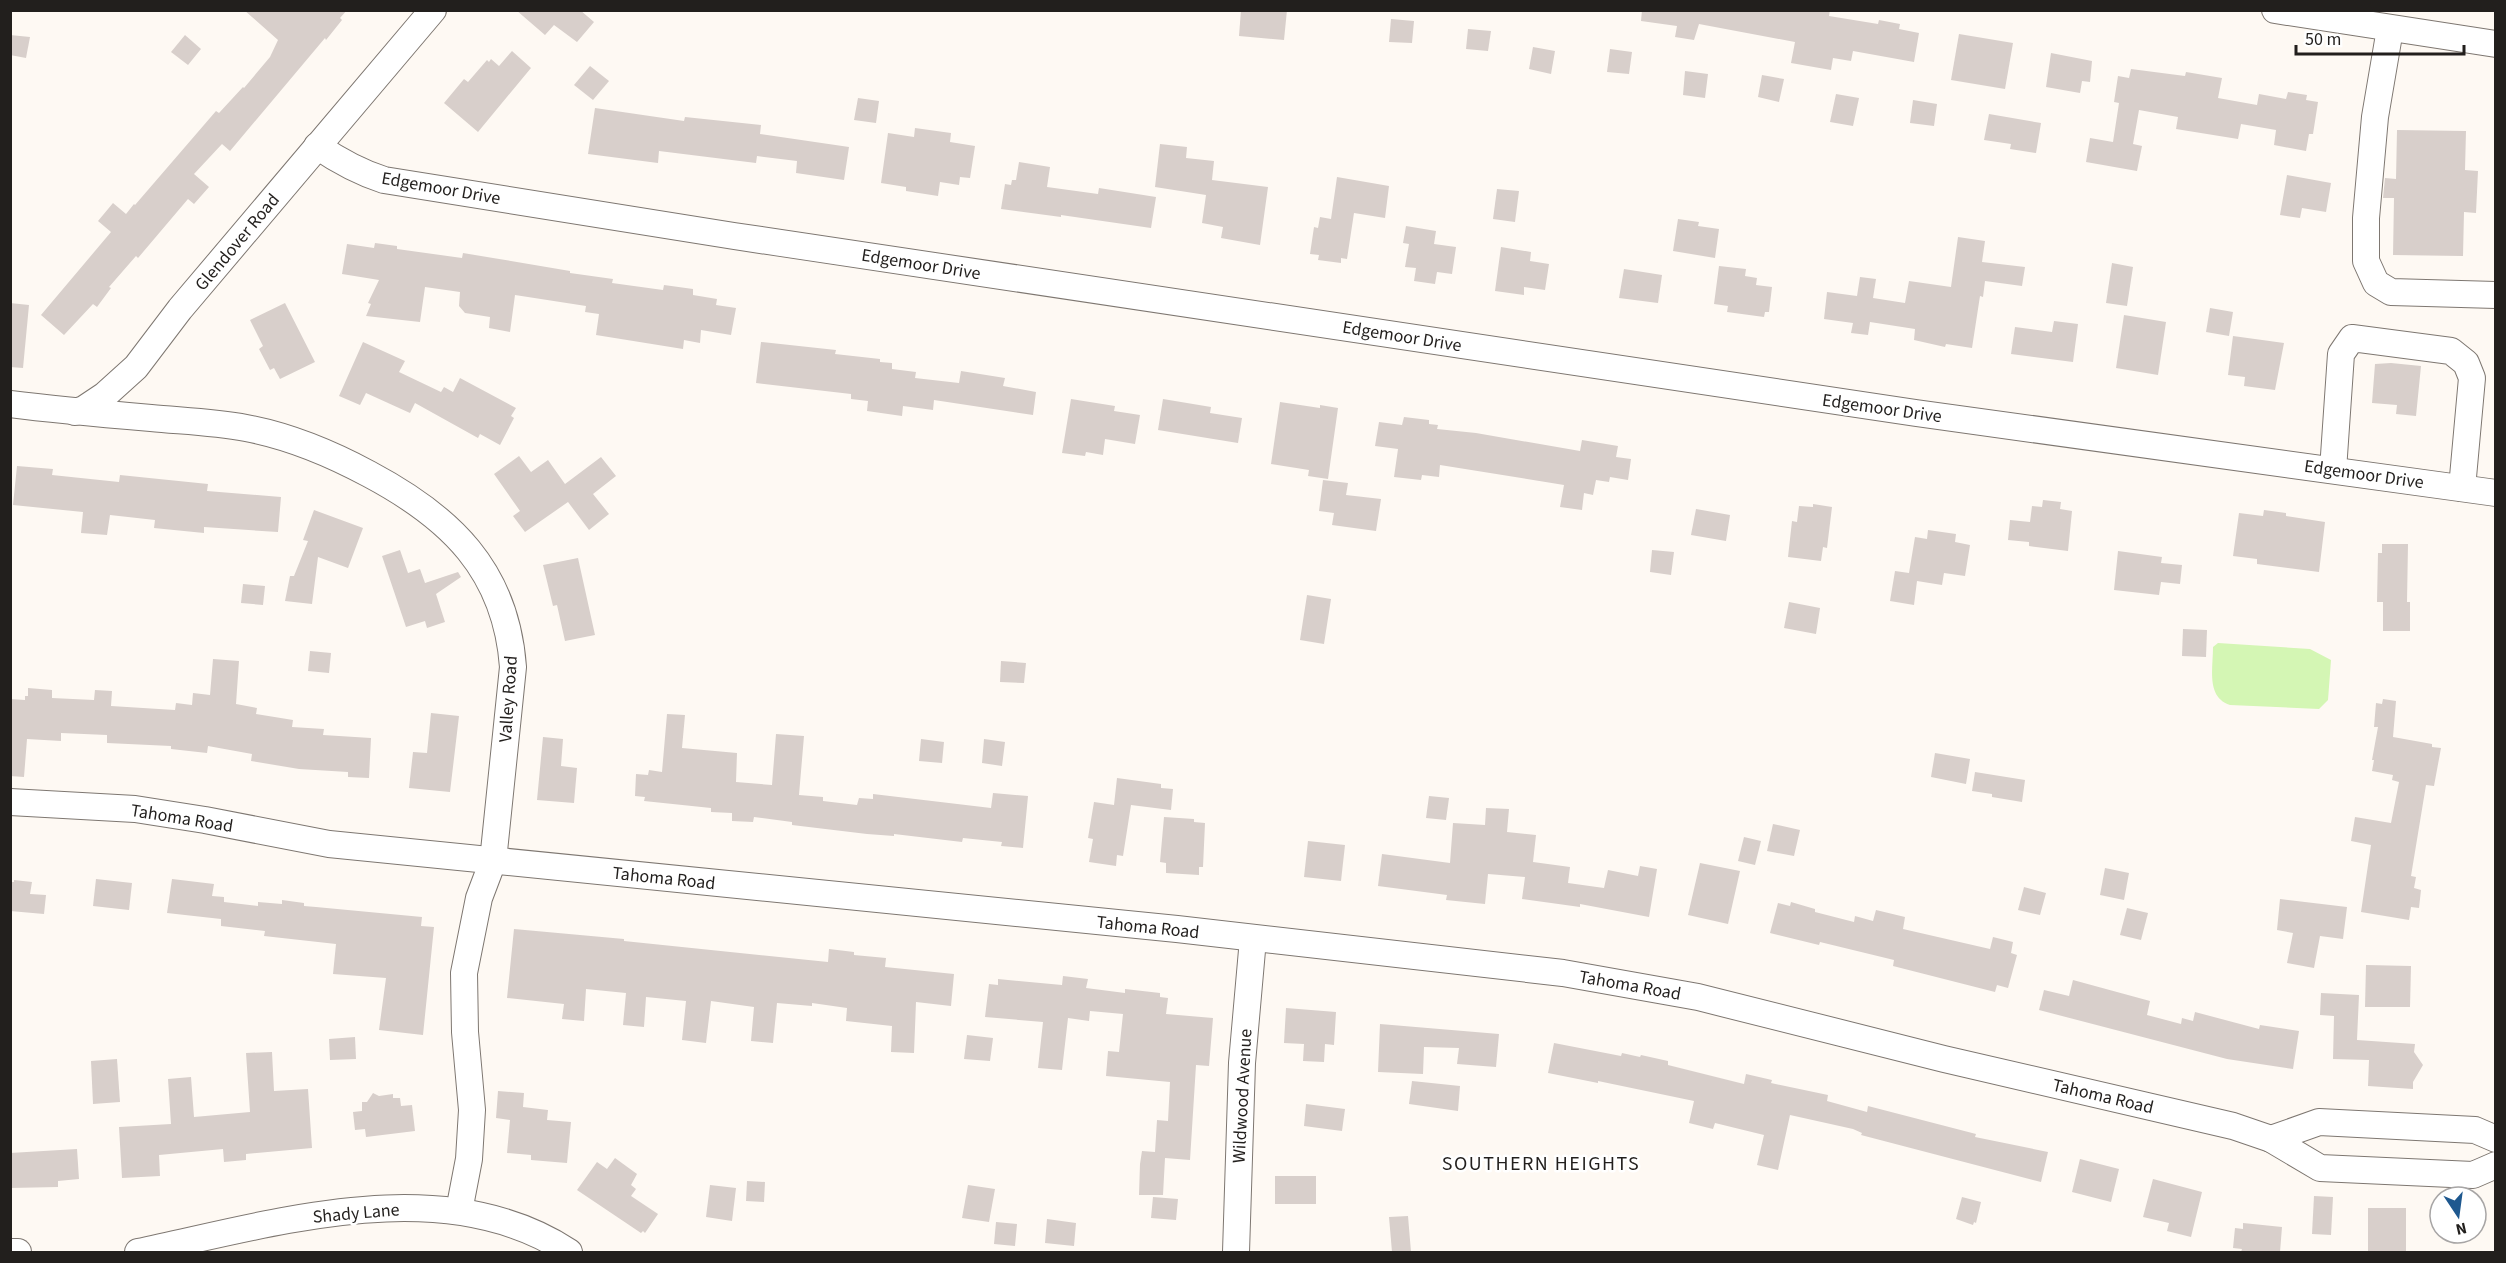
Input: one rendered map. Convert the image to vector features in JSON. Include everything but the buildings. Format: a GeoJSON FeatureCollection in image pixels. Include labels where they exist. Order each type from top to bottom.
{"type":"FeatureCollection","features":[{"type":"Feature","properties":{"kind":"street","name":"Glendover Road"},"geometry":{"type":"LineString","coordinates":[[75,412],[105,396],[136,367],[180,309],[433,10]]}},
{"type":"Feature","properties":{"kind":"street"},"geometry":{"type":"LineString","coordinates":[[2275,10],[2381,22],[2496,44]]}},
{"type":"Feature","properties":{"kind":"street"},"geometry":{"type":"LineString","coordinates":[[2381,22],[2366,218],[2366,261],[2376,283],[2391,292],[2496,296]]}},
{"type":"Feature","properties":{"kind":"street","name":"Edgemoor Drive"},"geometry":{"type":"LineString","coordinates":[[317,146],[361,173],[384,180],[734,236],[1916,413],[2496,493]]}},
{"type":"Feature","properties":{"kind":"street"},"geometry":{"type":"LineString","coordinates":[[2333,470],[2341,354],[2352,338],[2451,351],[2466,363],[2472,378],[2462,488]]}},
{"type":"Feature","properties":{"kind":"street"},"geometry":{"type":"LineString","coordinates":[[10,404],[75,412]]}},
{"type":"Feature","properties":{"kind":"street","name":"Valley Road"},"geometry":{"type":"LineString","coordinates":[[75,412],[206,423],[277,435],[352,464],[400,490],[447,525],[467,548],[492,584],[501,604],[511,643],[511,696],[493,861],[479,898],[464,973],[465,1032],[472,1110],[469,1159],[459,1211]]}},
{"type":"Feature","properties":{"kind":"street","name":"Tahoma Road"},"geometry":{"type":"LineString","coordinates":[[10,802],[135,810],[205,820],[329,844],[1177,929],[1563,973],[1698,996],[1944,1059],[2233,1126],[2271,1139],[2320,1168],[2473,1175],[2496,1165]]}},
{"type":"Feature","properties":{"kind":"street","name":"Wildwood Avenue"},"geometry":{"type":"LineString","coordinates":[[1236,1252],[1242,1063],[1253,939]]}},
{"type":"Feature","properties":{"kind":"street"},"geometry":{"type":"LineString","coordinates":[[2271,1139],[2319,1122],[2475,1130],[2496,1138]]}},
{"type":"Feature","properties":{"kind":"street","name":"Shady Lane"},"geometry":{"type":"LineString","coordinates":[[138,1252],[318,1214],[408,1208],[459,1211],[525,1231],[569,1252]]}},
{"type":"Feature","properties":{"kind":"street"},"geometry":{"type":"LineString","coordinates":[[10,1252],[18,1252]]}},
{"type":"Feature","properties":{"kind":"green space"},"geometry":{"type":"Polygon","coordinates":[[[2218,643],[2310,649],[2331,660],[2328,700],[2319,709],[2230,705],[2222,701],[2214,689],[2212,673],[2213,647],[2218,643]]]}},
{"type":"Feature","properties":{"kind":"district","name":"SOUTHERN HEIGHTS"},"geometry":{"type":"Point","coordinates":[1541,1163]}}]}
